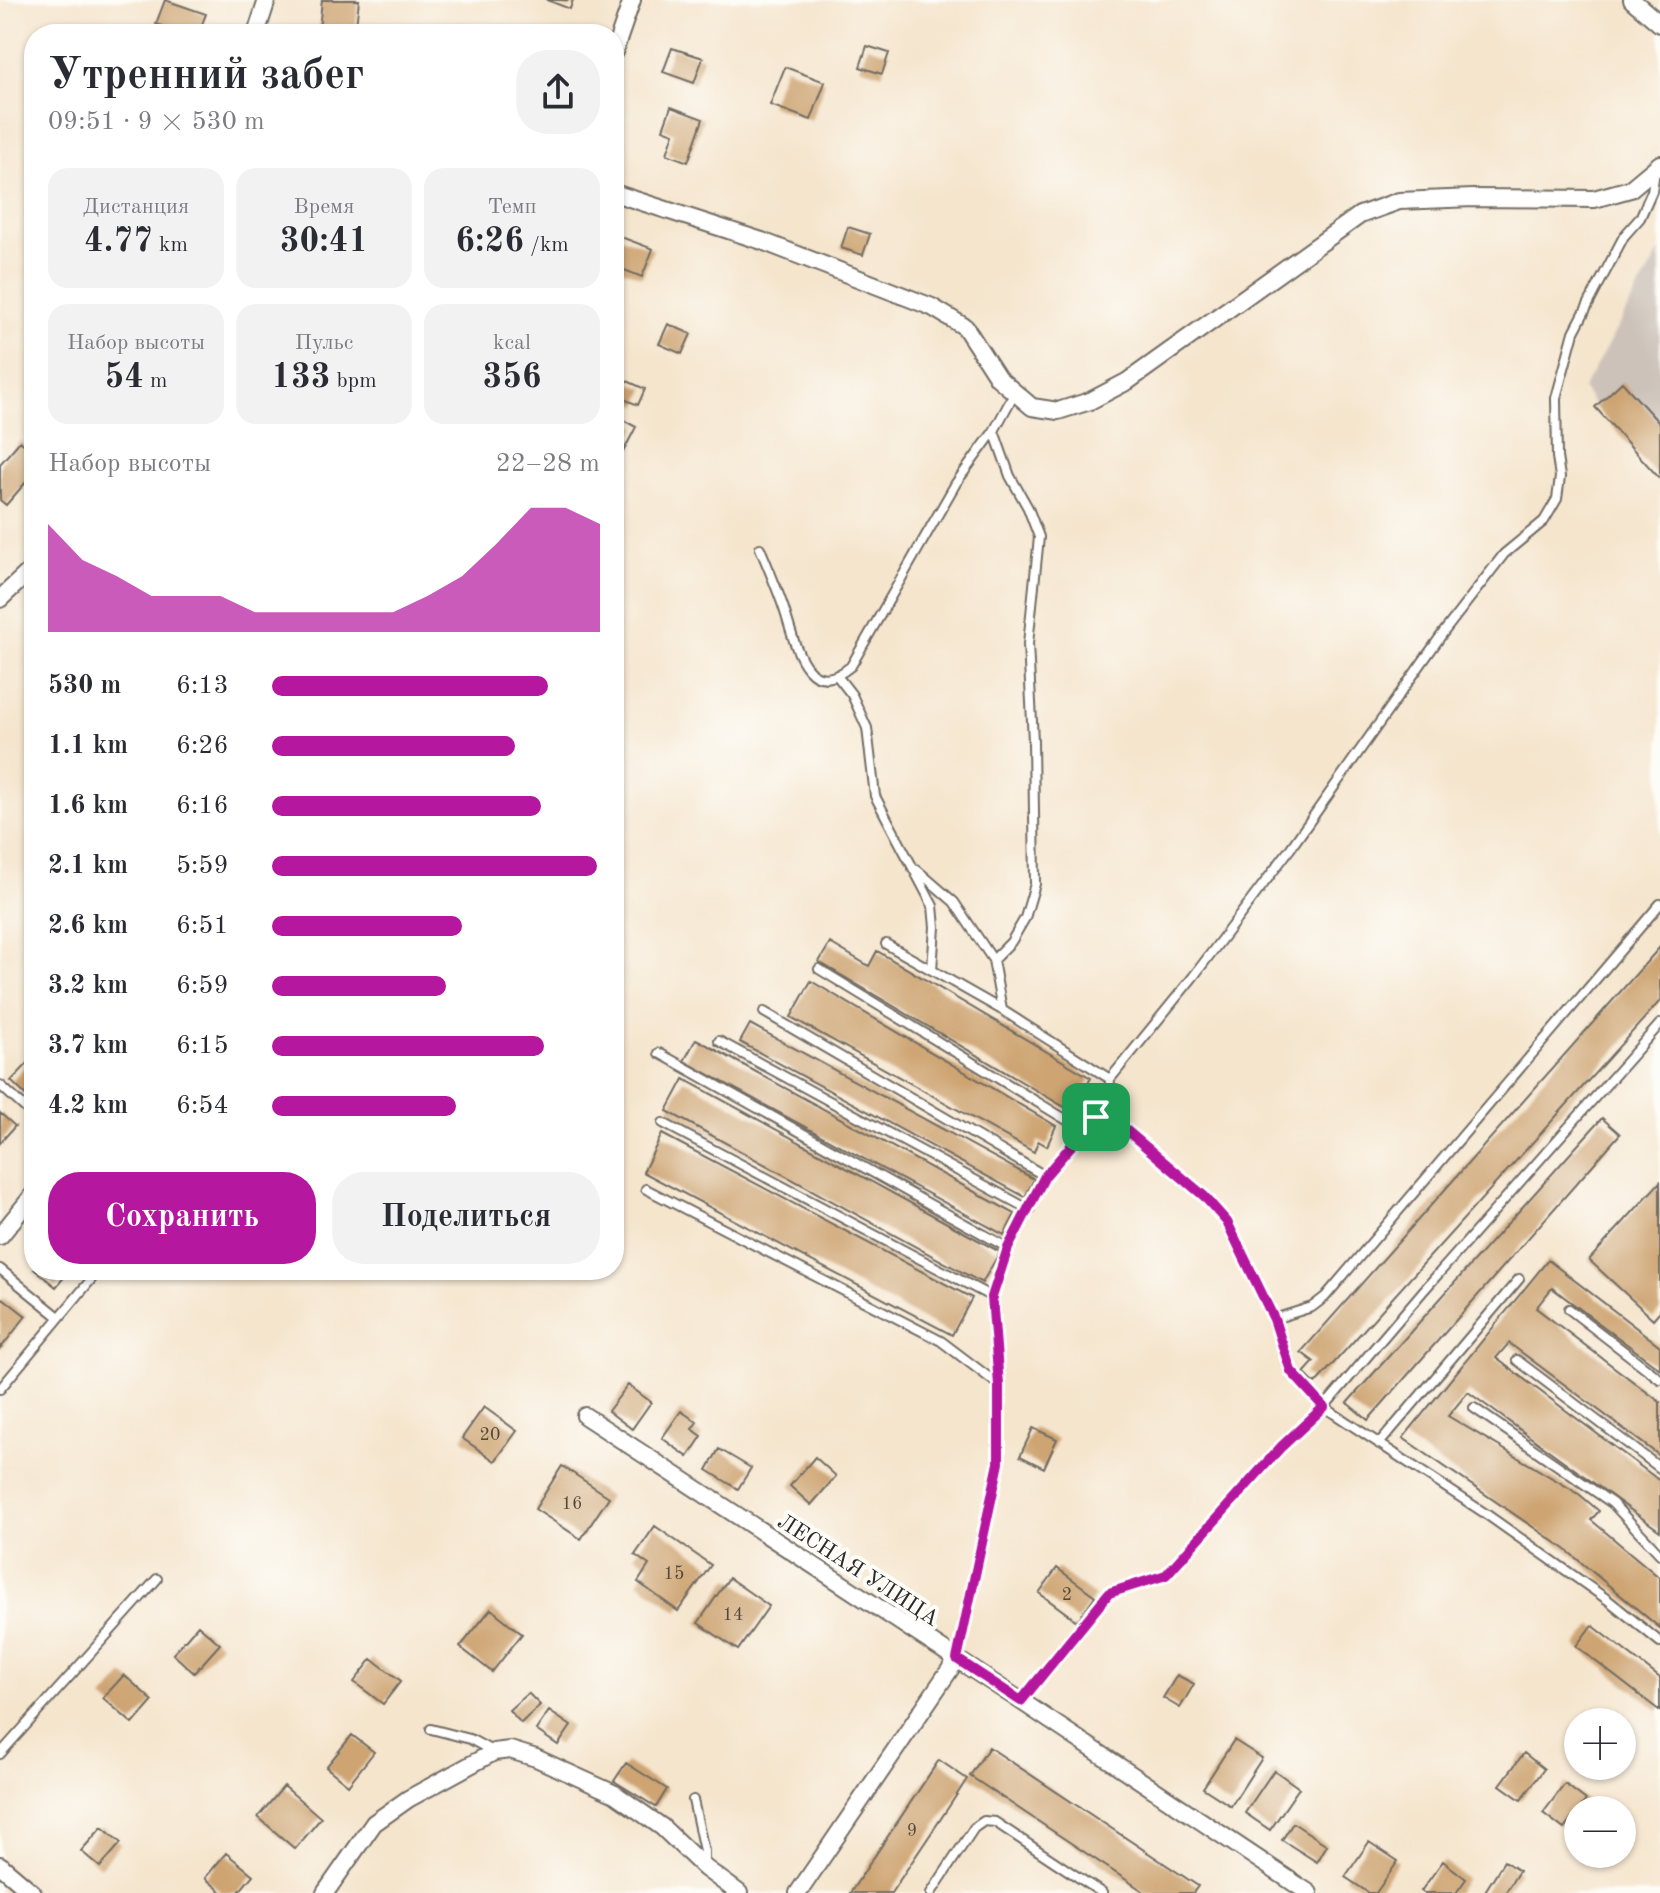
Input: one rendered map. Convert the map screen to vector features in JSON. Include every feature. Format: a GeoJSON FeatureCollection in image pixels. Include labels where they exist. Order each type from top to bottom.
{"type":"FeatureCollection","features":[{"type":"Feature","properties":{"kind":"street"},"geometry":{"type":"LineString","coordinates":[[259,24],[267,0]]}},
{"type":"Feature","properties":{"kind":"street"},"geometry":{"type":"LineString","coordinates":[[624,24],[632,0]]}},
{"type":"Feature","properties":{"kind":"street"},"geometry":{"type":"LineString","coordinates":[[1632,0],[1660,24]]}},
{"type":"Feature","properties":{"kind":"street"},"geometry":{"type":"LineString","coordinates":[[624,196],[762,241],[932,307],[965,327],[998,378],[1014,394],[1032,407],[1058,411],[1090,401],[1128,381],[1360,215],[1399,201],[1594,199],[1630,189],[1657,167]]}},
{"type":"Feature","properties":{"kind":"street"},"geometry":{"type":"LineString","coordinates":[[0,599],[24,576]]}},
{"type":"Feature","properties":{"kind":"street"},"geometry":{"type":"LineString","coordinates":[[0,1236],[24,1206]]}},
{"type":"Feature","properties":{"kind":"street","name":"ЛЕСНАЯ УЛИЦА"},"geometry":{"type":"LineString","coordinates":[[585,1416],[1309,1893]]}},
{"type":"Feature","properties":{"kind":"street"},"geometry":{"type":"LineString","coordinates":[[798,1893],[957,1659]]}},
{"type":"Feature","properties":{"kind":"street"},"geometry":{"type":"LineString","coordinates":[[325,1893],[374,1823],[408,1799],[494,1752],[510,1750],[536,1758],[615,1794],[662,1827],[705,1868],[739,1893]]}},
{"type":"Feature","properties":{"kind":"street"},"geometry":{"type":"LineString","coordinates":[[0,1865],[33,1893]]}},
{"type":"Feature","properties":{"kind":"lane"},"geometry":{"type":"LineString","coordinates":[[957,1659],[999,1463],[999,1385],[992,1297],[1008,1248],[1045,1176],[1109,1101],[1110,1079],[1281,861],[1443,633],[1504,554],[1544,521],[1557,499],[1560,477],[1556,398],[1574,332],[1624,236],[1640,218],[1652,191],[1657,167]]}},
{"type":"Feature","properties":{"kind":"lane"},"geometry":{"type":"LineString","coordinates":[[760,548],[796,649],[806,667],[821,677],[838,677],[851,666],[956,483],[994,431],[1014,394]]}},
{"type":"Feature","properties":{"kind":"lane"},"geometry":{"type":"LineString","coordinates":[[993,960],[1011,942],[1025,918],[1035,884],[1028,644],[1039,537],[1028,508],[1010,476],[994,431]]}},
{"type":"Feature","properties":{"kind":"lane"},"geometry":{"type":"LineString","coordinates":[[838,677],[852,695],[867,728],[875,796],[933,906],[932,970]]}},
{"type":"Feature","properties":{"kind":"lane"},"geometry":{"type":"LineString","coordinates":[[913,866],[954,902],[993,960],[1002,1010]]}},
{"type":"Feature","properties":{"kind":"lane"},"geometry":{"type":"LineString","coordinates":[[1274,1319],[1312,1307],[1325,1297],[1660,904]]}},
{"type":"Feature","properties":{"kind":"lane"},"geometry":{"type":"LineString","coordinates":[[886,944],[1002,1010],[1110,1079]]}},
{"type":"Feature","properties":{"kind":"lane"},"geometry":{"type":"LineString","coordinates":[[819,969],[1083,1130]]}},
{"type":"Feature","properties":{"kind":"lane"},"geometry":{"type":"LineString","coordinates":[[764,1012],[1045,1176]]}},
{"type":"Feature","properties":{"kind":"lane"},"geometry":{"type":"LineString","coordinates":[[1324,1407],[1660,1024]]}},
{"type":"Feature","properties":{"kind":"lane"},"geometry":{"type":"LineString","coordinates":[[719,1041],[1030,1210]]}},
{"type":"Feature","properties":{"kind":"lane"},"geometry":{"type":"LineString","coordinates":[[659,1053],[1008,1248]]}},
{"type":"Feature","properties":{"kind":"lane"},"geometry":{"type":"LineString","coordinates":[[0,1085],[24,1107]]}},
{"type":"Feature","properties":{"kind":"lane"},"geometry":{"type":"LineString","coordinates":[[1096,1117],[1119,1124],[1204,1196],[1227,1222],[1274,1319],[1291,1371],[1324,1407],[1486,1514],[1608,1600],[1660,1642]]}},
{"type":"Feature","properties":{"kind":"lane"},"geometry":{"type":"LineString","coordinates":[[663,1123],[992,1297]]}},
{"type":"Feature","properties":{"kind":"lane"},"geometry":{"type":"LineString","coordinates":[[646,1189],[941,1341],[999,1385]]}},
{"type":"Feature","properties":{"kind":"lane"},"geometry":{"type":"LineString","coordinates":[[0,1269],[59,1317]]}},
{"type":"Feature","properties":{"kind":"lane"},"geometry":{"type":"LineString","coordinates":[[1379,1444],[1519,1279]]}},
{"type":"Feature","properties":{"kind":"lane"},"geometry":{"type":"LineString","coordinates":[[0,1389],[90,1280]]}},
{"type":"Feature","properties":{"kind":"lane"},"geometry":{"type":"LineString","coordinates":[[1569,1309],[1660,1379]]}},
{"type":"Feature","properties":{"kind":"lane"},"geometry":{"type":"LineString","coordinates":[[1517,1360],[1660,1468]]}},
{"type":"Feature","properties":{"kind":"lane"},"geometry":{"type":"LineString","coordinates":[[1474,1408],[1612,1503],[1660,1554]]}},
{"type":"Feature","properties":{"kind":"lane"},"geometry":{"type":"LineString","coordinates":[[0,1754],[157,1579]]}},
{"type":"Feature","properties":{"kind":"lane"},"geometry":{"type":"LineString","coordinates":[[431,1729],[470,1739],[494,1752]]}},
{"type":"Feature","properties":{"kind":"lane"},"geometry":{"type":"LineString","coordinates":[[693,1800],[705,1868]]}},
{"type":"Feature","properties":{"kind":"lane"},"geometry":{"type":"LineString","coordinates":[[931,1893],[974,1828],[984,1821],[995,1822],[1102,1893]]}},
{"type":"Feature","properties":{"kind":"path"},"geometry":{"type":"LineString","coordinates":[[1021,1701],[1109,1593],[1166,1575],[1281,1447],[1324,1407]]}},
{"type":"Feature","properties":{"kind":"shaded area"},"geometry":{"type":"Polygon","coordinates":[[[1660,251],[1660,479],[1595,407],[1583,389],[1660,251]]]}},
{"type":"Feature","properties":{"kind":"building"},"geometry":{"type":"Polygon","coordinates":[[[165,0],[206,14],[202,24],[156,24],[165,0]]]}},
{"type":"Feature","properties":{"kind":"building"},"geometry":{"type":"Polygon","coordinates":[[[322,0],[359,0],[356,24],[320,24],[322,0]]]}},
{"type":"Feature","properties":{"kind":"building"},"geometry":{"type":"Polygon","coordinates":[[[547,0],[573,0],[570,9],[547,0]]]}},
{"type":"Feature","properties":{"kind":"building"},"geometry":{"type":"Polygon","coordinates":[[[867,46],[889,53],[882,74],[860,67],[867,46]]]}},
{"type":"Feature","properties":{"kind":"building"},"geometry":{"type":"Polygon","coordinates":[[[672,48],[703,58],[694,83],[663,72],[672,48]]]}},
{"type":"Feature","properties":{"kind":"building"},"geometry":{"type":"Polygon","coordinates":[[[785,67],[825,82],[811,120],[770,105],[785,67]]]}},
{"type":"Feature","properties":{"kind":"building"},"geometry":{"type":"Polygon","coordinates":[[[671,107],[703,119],[688,162],[667,154],[674,133],[663,129],[671,107]]]}},
{"type":"Feature","properties":{"kind":"building"},"geometry":{"type":"Polygon","coordinates":[[[848,227],[870,234],[863,255],[841,248],[848,227]]]}},
{"type":"Feature","properties":{"kind":"building"},"geometry":{"type":"Polygon","coordinates":[[[624,238],[653,249],[642,277],[624,270],[624,238]]]}},
{"type":"Feature","properties":{"kind":"building"},"geometry":{"type":"Polygon","coordinates":[[[668,324],[691,334],[682,354],[659,344],[668,324]]]}},
{"type":"Feature","properties":{"kind":"building"},"geometry":{"type":"Polygon","coordinates":[[[624,380],[645,389],[638,405],[624,399],[624,380]]]}},
{"type":"Feature","properties":{"kind":"building"},"geometry":{"type":"Polygon","coordinates":[[[1622,382],[1660,424],[1660,479],[1595,407],[1622,382]]]}},
{"type":"Feature","properties":{"kind":"building"},"geometry":{"type":"Polygon","coordinates":[[[624,420],[636,427],[624,450],[624,420]]]}},
{"type":"Feature","properties":{"kind":"building"},"geometry":{"type":"Polygon","coordinates":[[[20,441],[24,444],[24,484],[6,505],[0,500],[0,464],[20,441]]]}},
{"type":"Feature","properties":{"kind":"building"},"geometry":{"type":"Polygon","coordinates":[[[830,943],[869,966],[877,951],[1091,1078],[1071,1111],[819,962],[830,943]]]}},
{"type":"Feature","properties":{"kind":"building"},"geometry":{"type":"Polygon","coordinates":[[[1660,947],[1660,1001],[1315,1384],[1304,1373],[1314,1362],[1301,1352],[1660,947]]]}},
{"type":"Feature","properties":{"kind":"building"},"geometry":{"type":"Polygon","coordinates":[[[811,981],[1056,1126],[1047,1146],[1038,1141],[1034,1152],[791,1017],[811,981]]]}},
{"type":"Feature","properties":{"kind":"building"},"geometry":{"type":"Polygon","coordinates":[[[750,1024],[1034,1179],[1025,1197],[740,1042],[750,1024]]]}},
{"type":"Feature","properties":{"kind":"building"},"geometry":{"type":"Polygon","coordinates":[[[696,1039],[1015,1214],[1004,1235],[684,1061],[696,1039]]]}},
{"type":"Feature","properties":{"kind":"building"},"geometry":{"type":"Polygon","coordinates":[[[24,1067],[24,1093],[11,1081],[24,1067]]]}},
{"type":"Feature","properties":{"kind":"building"},"geometry":{"type":"Polygon","coordinates":[[[684,1079],[1000,1252],[982,1283],[667,1111],[684,1079]]]}},
{"type":"Feature","properties":{"kind":"building"},"geometry":{"type":"Polygon","coordinates":[[[0,1113],[15,1126],[0,1143],[0,1113]]]}},
{"type":"Feature","properties":{"kind":"building"},"geometry":{"type":"Polygon","coordinates":[[[1602,1118],[1620,1134],[1368,1420],[1347,1403],[1602,1118]]]}},
{"type":"Feature","properties":{"kind":"building"},"geometry":{"type":"Polygon","coordinates":[[[662,1134],[972,1298],[952,1335],[643,1172],[662,1134]]]}},
{"type":"Feature","properties":{"kind":"building"},"geometry":{"type":"Polygon","coordinates":[[[1660,1182],[1660,1311],[1653,1319],[1589,1260],[1660,1182]]]}},
{"type":"Feature","properties":{"kind":"building"},"geometry":{"type":"Polygon","coordinates":[[[1548,1260],[1660,1346],[1660,1369],[1552,1288],[1536,1308],[1660,1402],[1660,1456],[1509,1343],[1496,1358],[1660,1481],[1660,1531],[1468,1392],[1448,1416],[1579,1494],[1599,1511],[1591,1520],[1660,1578],[1660,1628],[1565,1549],[1403,1438],[1548,1260]]]}},
{"type":"Feature","properties":{"kind":"building"},"geometry":{"type":"Polygon","coordinates":[[[47,1280],[62,1280],[56,1287],[47,1280]]]}},
{"type":"Feature","properties":{"kind":"building"},"geometry":{"type":"Polygon","coordinates":[[[3,1298],[26,1316],[0,1349],[0,1301],[3,1298]]]}},
{"type":"Feature","properties":{"kind":"building"},"geometry":{"type":"Polygon","coordinates":[[[628,1385],[651,1402],[632,1429],[608,1411],[628,1385]]]}},
{"type":"Feature","properties":{"kind":"building"},"geometry":{"type":"Polygon","coordinates":[[[484,1407],[517,1431],[495,1461],[462,1438],[484,1407]]]}},
{"type":"Feature","properties":{"kind":"building"},"geometry":{"type":"Polygon","coordinates":[[[681,1411],[697,1422],[692,1429],[702,1436],[688,1457],[662,1438],[681,1411]]]}},
{"type":"Feature","properties":{"kind":"building"},"geometry":{"type":"Polygon","coordinates":[[[1033,1428],[1057,1439],[1044,1468],[1020,1456],[1033,1428]]]}},
{"type":"Feature","properties":{"kind":"building"},"geometry":{"type":"Polygon","coordinates":[[[719,1449],[751,1468],[738,1489],[707,1470],[719,1449]]]}},
{"type":"Feature","properties":{"kind":"building"},"geometry":{"type":"Polygon","coordinates":[[[815,1457],[836,1476],[811,1505],[790,1486],[815,1457]]]}},
{"type":"Feature","properties":{"kind":"building"},"geometry":{"type":"Polygon","coordinates":[[[562,1466],[609,1497],[581,1539],[535,1509],[562,1466]]]}},
{"type":"Feature","properties":{"kind":"building"},"geometry":{"type":"Polygon","coordinates":[[[655,1526],[711,1565],[678,1611],[638,1582],[649,1565],[635,1555],[655,1526]]]}},
{"type":"Feature","properties":{"kind":"building"},"geometry":{"type":"Polygon","coordinates":[[[1057,1568],[1095,1596],[1077,1621],[1039,1593],[1057,1568]]]}},
{"type":"Feature","properties":{"kind":"building"},"geometry":{"type":"Polygon","coordinates":[[[729,1578],[769,1606],[738,1650],[698,1623],[729,1578]]]}},
{"type":"Feature","properties":{"kind":"building"},"geometry":{"type":"Polygon","coordinates":[[[491,1609],[522,1634],[492,1672],[460,1647],[491,1609]]]}},
{"type":"Feature","properties":{"kind":"building"},"geometry":{"type":"Polygon","coordinates":[[[198,1625],[220,1644],[194,1673],[173,1654],[198,1625]]]}},
{"type":"Feature","properties":{"kind":"building"},"geometry":{"type":"Polygon","coordinates":[[[1592,1625],[1660,1678],[1660,1711],[1576,1646],[1592,1625]]]}},
{"type":"Feature","properties":{"kind":"building"},"geometry":{"type":"Polygon","coordinates":[[[372,1659],[401,1681],[383,1704],[354,1682],[372,1659]]]}},
{"type":"Feature","properties":{"kind":"building"},"geometry":{"type":"Polygon","coordinates":[[[124,1675],[153,1701],[133,1724],[103,1698],[124,1675]]]}},
{"type":"Feature","properties":{"kind":"building"},"geometry":{"type":"Polygon","coordinates":[[[1177,1675],[1194,1684],[1180,1708],[1163,1698],[1177,1675]]]}},
{"type":"Feature","properties":{"kind":"building"},"geometry":{"type":"Polygon","coordinates":[[[528,1693],[540,1705],[521,1723],[509,1710],[528,1693]]]}},
{"type":"Feature","properties":{"kind":"building"},"geometry":{"type":"Polygon","coordinates":[[[549,1711],[571,1726],[558,1745],[536,1730],[549,1711]]]}},
{"type":"Feature","properties":{"kind":"building"},"geometry":{"type":"Polygon","coordinates":[[[352,1735],[374,1752],[348,1785],[326,1767],[352,1735]]]}},
{"type":"Feature","properties":{"kind":"building"},"geometry":{"type":"Polygon","coordinates":[[[1234,1740],[1262,1758],[1231,1806],[1203,1788],[1234,1740]]]}},
{"type":"Feature","properties":{"kind":"building"},"geometry":{"type":"Polygon","coordinates":[[[989,1747],[1198,1886],[1193,1893],[1146,1893],[970,1776],[989,1747]]]}},
{"type":"Feature","properties":{"kind":"building"},"geometry":{"type":"Polygon","coordinates":[[[1524,1753],[1544,1769],[1521,1800],[1500,1785],[1524,1753]]]}},
{"type":"Feature","properties":{"kind":"building"},"geometry":{"type":"Polygon","coordinates":[[[939,1760],[967,1779],[950,1805],[891,1893],[850,1893],[939,1760]]]}},
{"type":"Feature","properties":{"kind":"building"},"geometry":{"type":"Polygon","coordinates":[[[626,1763],[667,1789],[656,1807],[614,1781],[626,1763]]]}},
{"type":"Feature","properties":{"kind":"building"},"geometry":{"type":"Polygon","coordinates":[[[1274,1770],[1299,1788],[1270,1830],[1245,1813],[1274,1770]]]}},
{"type":"Feature","properties":{"kind":"building"},"geometry":{"type":"Polygon","coordinates":[[[1565,1784],[1581,1796],[1564,1796],[1564,1829],[1543,1813],[1565,1784]]]}},
{"type":"Feature","properties":{"kind":"building"},"geometry":{"type":"Polygon","coordinates":[[[284,1786],[321,1818],[295,1849],[258,1817],[284,1786]]]}},
{"type":"Feature","properties":{"kind":"building"},"geometry":{"type":"Polygon","coordinates":[[[1293,1823],[1327,1845],[1317,1862],[1282,1840],[1293,1823]]]}},
{"type":"Feature","properties":{"kind":"building"},"geometry":{"type":"Polygon","coordinates":[[[102,1827],[121,1843],[100,1867],[81,1851],[102,1827]]]}},
{"type":"Feature","properties":{"kind":"building"},"geometry":{"type":"Polygon","coordinates":[[[1369,1842],[1398,1861],[1376,1893],[1369,1893],[1345,1877],[1369,1842]]]}},
{"type":"Feature","properties":{"kind":"building"},"geometry":{"type":"Polygon","coordinates":[[[226,1853],[253,1875],[238,1893],[223,1893],[205,1878],[226,1853]]]}},
{"type":"Feature","properties":{"kind":"building"},"geometry":{"type":"Polygon","coordinates":[[[1443,1861],[1466,1879],[1456,1893],[1424,1893],[1421,1891],[1443,1861]]]}},
{"type":"Feature","properties":{"kind":"building"},"geometry":{"type":"Polygon","coordinates":[[[1504,1861],[1519,1871],[1505,1893],[1484,1893],[1504,1861]]]}},
{"type":"Feature","properties":{"kind":"route"},"geometry":{"type":"LineString","coordinates":[[1096,1117],[1119,1124],[1204,1196],[1227,1222],[1274,1319],[1291,1371],[1324,1407],[1281,1447],[1166,1575],[1109,1593],[1021,1701],[957,1659],[999,1463],[999,1385],[992,1297],[1008,1248],[1045,1176],[1096,1117]]}}]}
